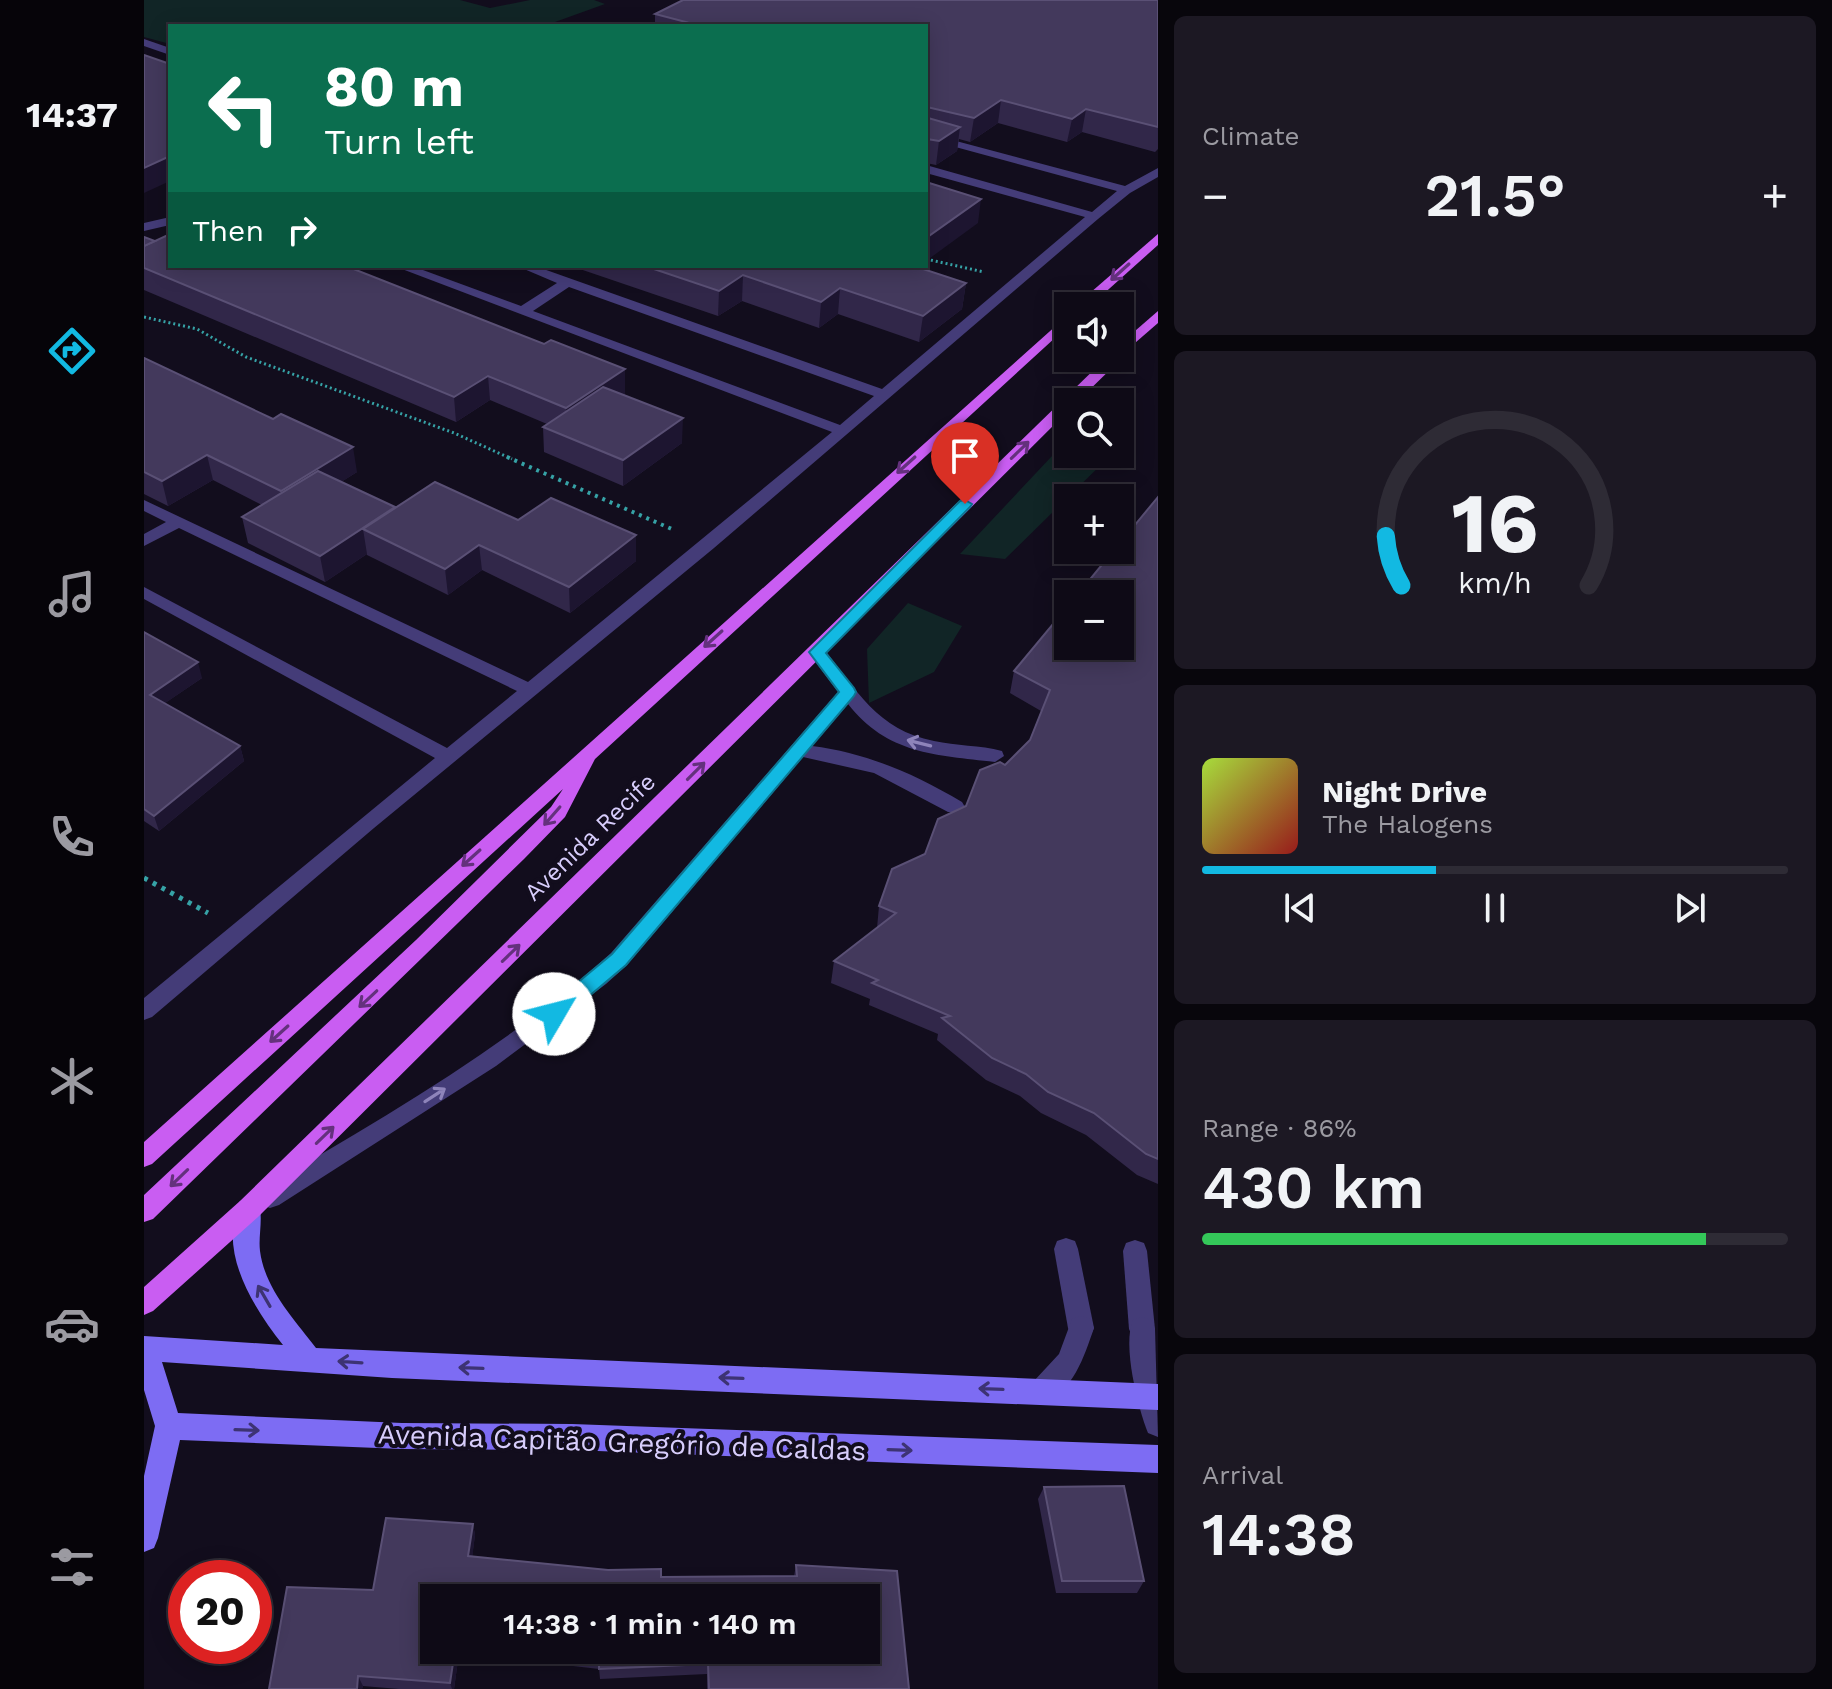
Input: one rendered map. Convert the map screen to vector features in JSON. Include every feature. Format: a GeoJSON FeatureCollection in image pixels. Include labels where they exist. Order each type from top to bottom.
{"type":"FeatureCollection","features":[{"type":"Feature","properties":{"kind":"main road"},"geometry":{"type":"LineString","coordinates":[[1098,292],[1158,238]]}},
{"type":"Feature","properties":{"kind":"main road"},"geometry":{"type":"LineString","coordinates":[[1134,338],[1158,315]]}},
{"type":"Feature","properties":{"kind":"main road"},"geometry":{"type":"LineString","coordinates":[[144,1157],[1054,332]]}},
{"type":"Feature","properties":{"kind":"main road","name":"Avenida Recife"},"geometry":{"type":"LineString","coordinates":[[1084,388],[1100,372]]}},
{"type":"Feature","properties":{"kind":"main road","name":"Avenida Recife"},"geometry":{"type":"LineString","coordinates":[[144,1303],[249,1209],[1054,418]]}},
{"type":"Feature","properties":{"kind":"main road"},"geometry":{"type":"LineString","coordinates":[[144,1211],[558,812],[591,749]]}},
{"type":"Feature","properties":{"kind":"main road"},"geometry":{"type":"LineString","coordinates":[[249,1209],[243,1234],[256,1283],[272,1311],[309,1359]]}},
{"type":"Feature","properties":{"kind":"main road"},"geometry":{"type":"LineString","coordinates":[[144,1538],[169,1426],[144,1348],[309,1359],[1155,1396]]}},
{"type":"Feature","properties":{"kind":"main road","name":"Avenida Capitão Gregório de Caldas"},"geometry":{"type":"LineString","coordinates":[[169,1426],[1158,1459]]}},
{"type":"Feature","properties":{"kind":"street"},"geometry":{"type":"LineString","coordinates":[[144,42],[168,51]]}},
{"type":"Feature","properties":{"kind":"street"},"geometry":{"type":"LineString","coordinates":[[928,137],[1126,190]]}},
{"type":"Feature","properties":{"kind":"street"},"geometry":{"type":"LineString","coordinates":[[928,170],[1094,216]]}},
{"type":"Feature","properties":{"kind":"street"},"geometry":{"type":"LineString","coordinates":[[144,1011],[708,545],[1094,216],[1126,190],[1158,172]]}},
{"type":"Feature","properties":{"kind":"street"},"geometry":{"type":"LineString","coordinates":[[144,227],[168,221]]}},
{"type":"Feature","properties":{"kind":"street"},"geometry":{"type":"LineString","coordinates":[[405,268],[841,430]]}},
{"type":"Feature","properties":{"kind":"street"},"geometry":{"type":"LineString","coordinates":[[528,268],[883,394]]}},
{"type":"Feature","properties":{"kind":"street"},"geometry":{"type":"LineString","coordinates":[[522,312],[567,282]]}},
{"type":"Feature","properties":{"kind":"street"},"geometry":{"type":"LineString","coordinates":[[144,505],[529,690]]}},
{"type":"Feature","properties":{"kind":"street"},"geometry":{"type":"LineString","coordinates":[[144,541],[177,522]]}},
{"type":"Feature","properties":{"kind":"street"},"geometry":{"type":"LineString","coordinates":[[144,592],[449,757]]}},
{"type":"Feature","properties":{"kind":"street"},"geometry":{"type":"LineString","coordinates":[[817,652],[872,722],[883,731],[925,745],[995,756]]}},
{"type":"Feature","properties":{"kind":"street"},"geometry":{"type":"LineString","coordinates":[[249,1209],[336,1158],[508,1047],[590,987],[619,959],[848,692]]}},
{"type":"Feature","properties":{"kind":"street"},"geometry":{"type":"LineString","coordinates":[[798,750],[828,753],[888,770],[916,782],[955,807]]}},
{"type":"Feature","properties":{"kind":"street"},"geometry":{"type":"LineString","coordinates":[[1042,1391],[1064,1370],[1081,1328],[1066,1249]]}},
{"type":"Feature","properties":{"kind":"street"},"geometry":{"type":"LineString","coordinates":[[1135,1251],[1146,1373],[1155,1396],[1158,1424]]}},
{"type":"Feature","properties":{"kind":"path"},"geometry":{"type":"LineString","coordinates":[[928,259],[1021,280]]}},
{"type":"Feature","properties":{"kind":"path"},"geometry":{"type":"LineString","coordinates":[[144,317],[197,329],[246,357],[454,433],[708,545]]}},
{"type":"Feature","properties":{"kind":"path"},"geometry":{"type":"LineString","coordinates":[[144,878],[240,932]]}},
{"type":"Feature","properties":{"kind":"green space"},"geometry":{"type":"Polygon","coordinates":[[[144,0],[460,0],[490,8],[530,0],[594,0],[605,4],[555,22],[560,24],[168,24],[168,43],[144,37],[144,0]]]}},
{"type":"Feature","properties":{"kind":"green space"},"geometry":{"type":"Polygon","coordinates":[[[1054,454],[1054,468],[1098,468],[1081,484],[1054,484],[1054,511],[1005,559],[960,554],[1054,454]]]}},
{"type":"Feature","properties":{"kind":"green space"},"geometry":{"type":"Polygon","coordinates":[[[908,603],[962,626],[934,672],[869,703],[867,649],[908,603]]]}},
{"type":"Feature","properties":{"kind":"building"},"geometry":{"type":"Polygon","coordinates":[[[683,0],[1158,0],[1158,127],[1086,109],[1072,119],[1001,100],[974,118],[928,107],[928,24],[682,24],[686,22],[655,14],[683,0]]]}},
{"type":"Feature","properties":{"kind":"building"},"geometry":{"type":"Polygon","coordinates":[[[144,55],[168,63],[168,157],[144,168],[144,55]]]}},
{"type":"Feature","properties":{"kind":"building"},"geometry":{"type":"Polygon","coordinates":[[[928,118],[960,127],[939,141],[928,139],[928,118]]]}},
{"type":"Feature","properties":{"kind":"building"},"geometry":{"type":"Polygon","coordinates":[[[928,183],[981,199],[928,237],[928,183]]]}},
{"type":"Feature","properties":{"kind":"building"},"geometry":{"type":"Polygon","coordinates":[[[168,235],[168,268],[351,268],[544,344],[551,340],[625,369],[566,408],[488,376],[454,397],[144,268],[144,246],[168,235]]]}},
{"type":"Feature","properties":{"kind":"building"},"geometry":{"type":"Polygon","coordinates":[[[144,237],[155,241],[144,246],[144,237]]]}},
{"type":"Feature","properties":{"kind":"building"},"geometry":{"type":"Polygon","coordinates":[[[651,268],[920,268],[966,283],[923,316],[840,288],[821,302],[743,275],[719,291],[651,268]]]}},
{"type":"Feature","properties":{"kind":"building"},"geometry":{"type":"Polygon","coordinates":[[[144,358],[273,419],[281,414],[353,447],[281,491],[207,455],[162,481],[144,472],[144,358]]]}},
{"type":"Feature","properties":{"kind":"building"},"geometry":{"type":"Polygon","coordinates":[[[603,387],[683,418],[623,460],[543,427],[603,387]]]}},
{"type":"Feature","properties":{"kind":"building"},"geometry":{"type":"Polygon","coordinates":[[[318,471],[395,507],[320,556],[242,517],[318,471]]]}},
{"type":"Feature","properties":{"kind":"building"},"geometry":{"type":"Polygon","coordinates":[[[435,482],[518,520],[551,498],[636,535],[569,587],[479,545],[445,569],[363,529],[435,482]]]}},
{"type":"Feature","properties":{"kind":"building"},"geometry":{"type":"Polygon","coordinates":[[[1158,497],[1158,1159],[1146,1154],[1094,1113],[1048,1092],[1026,1074],[992,1058],[942,1018],[950,1016],[872,983],[878,980],[834,961],[896,913],[879,906],[892,869],[925,854],[938,819],[966,806],[980,770],[1000,762],[1005,765],[1030,740],[1050,690],[1014,671],[1054,623],[1054,660],[1134,660],[1134,580],[1089,580],[1103,564],[1134,564],[1134,526],[1158,497]]]}},
{"type":"Feature","properties":{"kind":"building"},"geometry":{"type":"Polygon","coordinates":[[[144,632],[198,662],[150,695],[240,746],[154,816],[144,809],[144,632]]]}},
{"type":"Feature","properties":{"kind":"building"},"geometry":{"type":"Polygon","coordinates":[[[1124,1486],[1144,1581],[1062,1581],[1044,1487],[1124,1486]]]}},
{"type":"Feature","properties":{"kind":"building"},"geometry":{"type":"Polygon","coordinates":[[[386,1518],[473,1524],[468,1556],[608,1570],[661,1569],[661,1577],[797,1576],[796,1565],[897,1571],[909,1689],[709,1689],[708,1664],[880,1664],[880,1584],[420,1584],[420,1664],[453,1664],[450,1683],[358,1676],[357,1689],[269,1689],[287,1587],[373,1590],[386,1518]]]}},
{"type":"Feature","properties":{"kind":"building"},"geometry":{"type":"Polygon","coordinates":[[[599,1664],[708,1664],[599,1669],[599,1664]]]}},
{"type":"Feature","properties":{"kind":"route"},"geometry":{"type":"LineString","coordinates":[[554,1014],[590,987],[619,959],[848,692],[817,652],[965,504]]}}]}
